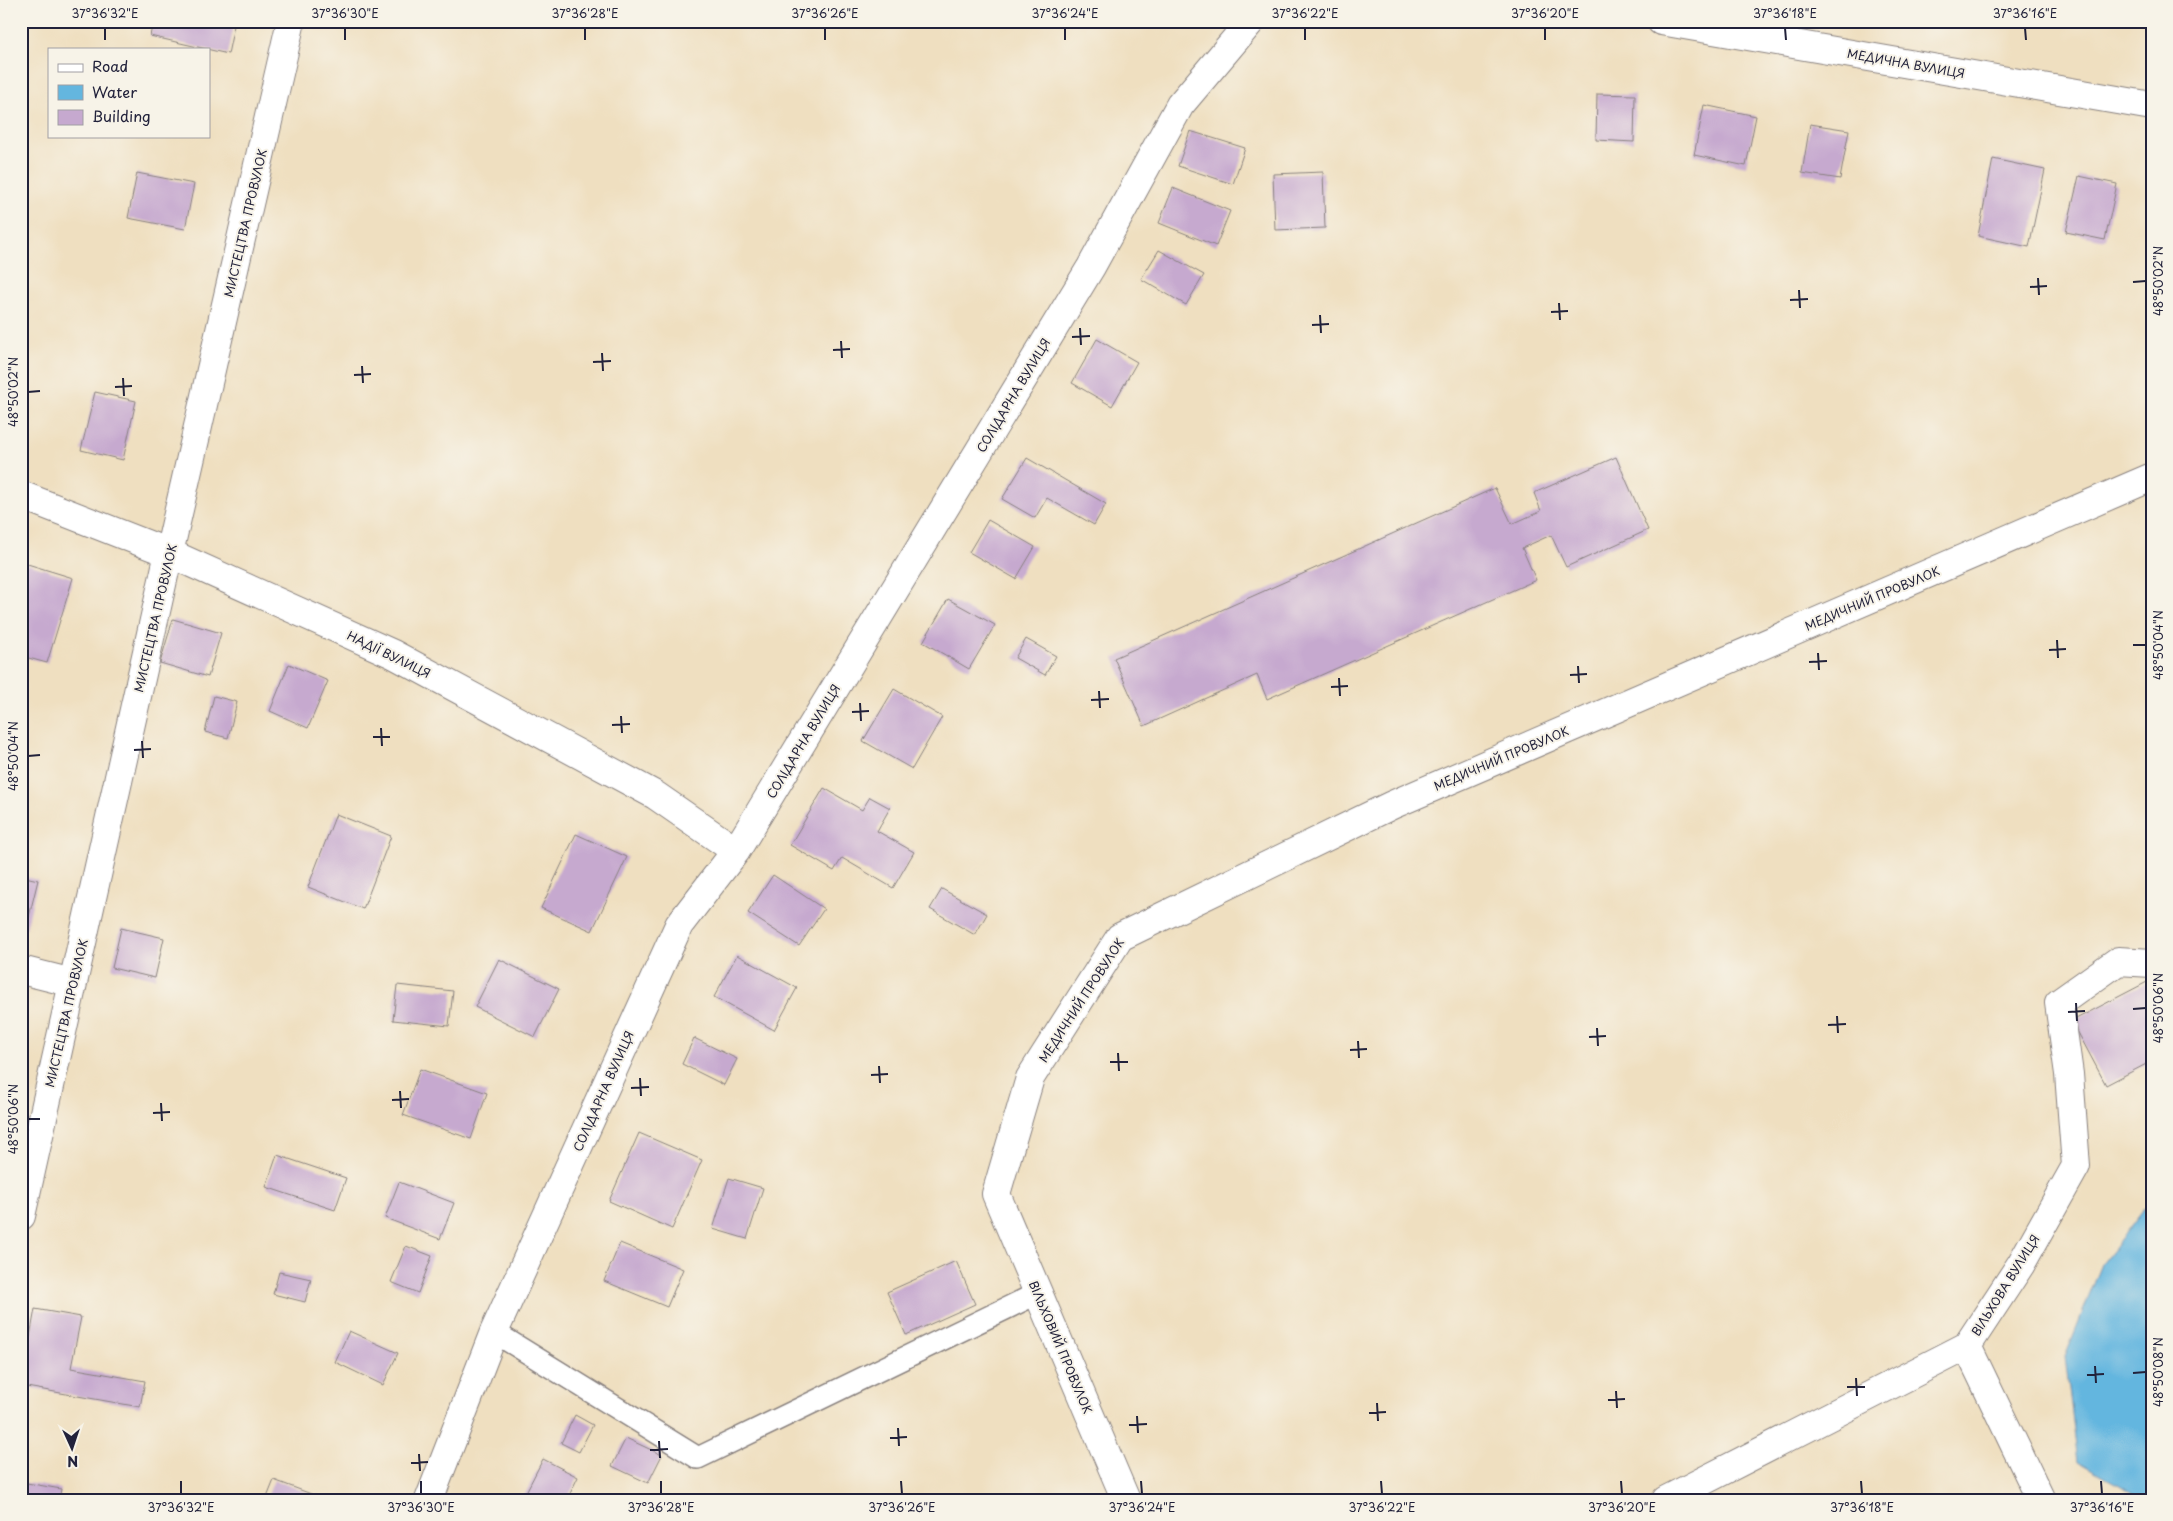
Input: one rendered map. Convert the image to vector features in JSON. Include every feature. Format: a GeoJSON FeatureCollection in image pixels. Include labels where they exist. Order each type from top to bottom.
{"type":"FeatureCollection","features":[{"type":"Feature","properties":{"kind":"street","name":"МИСТЕЦТВА ПРОВУЛОК"},"geometry":{"type":"LineString","coordinates":[[21,1216],[169,554],[291,21]]}},
{"type":"Feature","properties":{"kind":"street","name":"СОЛІДАРНА ВУЛИЦЯ"},"geometry":{"type":"LineString","coordinates":[[429,1500],[494,1332],[679,925],[736,851],[1091,267],[1180,104],[1251,21]]}},
{"type":"Feature","properties":{"kind":"street","name":"МЕДИЧНА ВУЛИЦЯ"},"geometry":{"type":"LineString","coordinates":[[1661,21],[2152,106]]}},
{"type":"Feature","properties":{"kind":"street","name":"МЕДИЧНИЙ ПРОВУЛОК"},"geometry":{"type":"LineString","coordinates":[[996,1194],[1030,1078],[1120,937],[1392,805],[2152,478]]}},
{"type":"Feature","properties":{"kind":"street","name":"НАДІЇ ВУЛИЦЯ"},"geometry":{"type":"LineString","coordinates":[[21,495],[169,554],[393,654],[655,795],[736,851]]}},
{"type":"Feature","properties":{"kind":"street","name":"ВІЛЬХОВА ВУЛИЦЯ"},"geometry":{"type":"LineString","coordinates":[[1666,1500],[1967,1346],[2021,1264],[2076,1166],[2069,1074],[2058,1003],[2118,961],[2152,963]]}},
{"type":"Feature","properties":{"kind":"street"},"geometry":{"type":"LineString","coordinates":[[21,970],[73,983]]}},
{"type":"Feature","properties":{"kind":"street","name":"ВІЛЬХОВИЙ ПРОВУЛОК"},"geometry":{"type":"LineString","coordinates":[[996,1194],[1126,1500]]}},
{"type":"Feature","properties":{"kind":"street"},"geometry":{"type":"LineString","coordinates":[[1967,1346],[2041,1500]]}},
{"type":"Feature","properties":{"kind":"lane"},"geometry":{"type":"LineString","coordinates":[[494,1332],[698,1458],[1038,1293]]}},
{"type":"Feature","properties":{"kind":"water"},"geometry":{"type":"Polygon","coordinates":[[[2152,1206],[2152,1500],[2145,1500],[2078,1462],[2065,1356],[2102,1264],[2146,1207],[2152,1206]]]}},
{"type":"Feature","properties":{"kind":"building"},"geometry":{"type":"Polygon","coordinates":[[[153,21],[235,21],[228,54],[210,50],[210,48],[202,48],[150,36],[153,21]]]}},
{"type":"Feature","properties":{"kind":"building"},"geometry":{"type":"Polygon","coordinates":[[[1597,94],[1635,95],[1634,142],[1596,140],[1597,94]]]}},
{"type":"Feature","properties":{"kind":"building"},"geometry":{"type":"Polygon","coordinates":[[[1704,105],[1756,116],[1746,166],[1694,155],[1704,105]]]}},
{"type":"Feature","properties":{"kind":"building"},"geometry":{"type":"Polygon","coordinates":[[[1810,124],[1849,130],[1840,179],[1802,173],[1810,124]]]}},
{"type":"Feature","properties":{"kind":"building"},"geometry":{"type":"Polygon","coordinates":[[[1190,131],[1245,148],[1233,184],[1178,166],[1190,131]]]}},
{"type":"Feature","properties":{"kind":"building"},"geometry":{"type":"Polygon","coordinates":[[[1993,159],[2045,170],[2029,247],[1978,236],[1993,159]]]}},
{"type":"Feature","properties":{"kind":"building"},"geometry":{"type":"Polygon","coordinates":[[[1323,172],[1325,228],[1275,230],[1273,174],[1323,172]]]}},
{"type":"Feature","properties":{"kind":"building"},"geometry":{"type":"Polygon","coordinates":[[[137,173],[194,184],[185,229],[128,218],[137,173]]]}},
{"type":"Feature","properties":{"kind":"building"},"geometry":{"type":"Polygon","coordinates":[[[2079,176],[2117,184],[2105,240],[2066,232],[2079,176]]]}},
{"type":"Feature","properties":{"kind":"building"},"geometry":{"type":"Polygon","coordinates":[[[1173,188],[1230,211],[1216,246],[1159,223],[1173,188]]]}},
{"type":"Feature","properties":{"kind":"building"},"geometry":{"type":"Polygon","coordinates":[[[1159,250],[1204,275],[1186,305],[1141,279],[1159,250]]]}},
{"type":"Feature","properties":{"kind":"building"},"geometry":{"type":"Polygon","coordinates":[[[1097,339],[1137,362],[1112,406],[1072,383],[1097,339]]]}},
{"type":"Feature","properties":{"kind":"building"},"geometry":{"type":"Polygon","coordinates":[[[21,366],[25,367],[22,380],[21,379],[21,366]]]}},
{"type":"Feature","properties":{"kind":"building"},"geometry":{"type":"Polygon","coordinates":[[[95,392],[136,401],[123,460],[81,450],[95,392]]]}},
{"type":"Feature","properties":{"kind":"building"},"geometry":{"type":"Polygon","coordinates":[[[1616,457],[1648,530],[1566,567],[1551,535],[1522,548],[1536,580],[1267,699],[1257,675],[1144,726],[1114,658],[1495,488],[1512,524],[1541,511],[1534,493],[1616,457]]]}},
{"type":"Feature","properties":{"kind":"building"},"geometry":{"type":"Polygon","coordinates":[[[1027,458],[1106,504],[1094,525],[1047,498],[1035,518],[1002,499],[1027,458]]]}},
{"type":"Feature","properties":{"kind":"building"},"geometry":{"type":"Polygon","coordinates":[[[988,520],[1035,547],[1016,579],[969,552],[988,520]]]}},
{"type":"Feature","properties":{"kind":"building"},"geometry":{"type":"Polygon","coordinates":[[[21,562],[73,578],[47,663],[21,656],[21,562]]]}},
{"type":"Feature","properties":{"kind":"building"},"geometry":{"type":"Polygon","coordinates":[[[948,599],[995,625],[969,669],[923,642],[948,599]]]}},
{"type":"Feature","properties":{"kind":"building"},"geometry":{"type":"Polygon","coordinates":[[[173,619],[221,633],[208,677],[160,663],[173,619]]]}},
{"type":"Feature","properties":{"kind":"building"},"geometry":{"type":"Polygon","coordinates":[[[1026,639],[1056,656],[1045,675],[1015,658],[1026,639]]]}},
{"type":"Feature","properties":{"kind":"building"},"geometry":{"type":"Polygon","coordinates":[[[289,664],[328,681],[308,728],[270,711],[289,664]]]}},
{"type":"Feature","properties":{"kind":"building"},"geometry":{"type":"Polygon","coordinates":[[[894,689],[942,717],[912,769],[863,741],[894,689]]]}},
{"type":"Feature","properties":{"kind":"building"},"geometry":{"type":"Polygon","coordinates":[[[214,696],[237,702],[228,738],[205,732],[214,696]]]}},
{"type":"Feature","properties":{"kind":"building"},"geometry":{"type":"Polygon","coordinates":[[[824,788],[862,810],[870,797],[890,808],[877,831],[914,852],[893,888],[842,858],[834,871],[790,845],[824,788]]]}},
{"type":"Feature","properties":{"kind":"building"},"geometry":{"type":"Polygon","coordinates":[[[336,814],[391,836],[363,909],[308,887],[336,814]]]}},
{"type":"Feature","properties":{"kind":"building"},"geometry":{"type":"Polygon","coordinates":[[[576,834],[627,857],[592,931],[541,908],[576,834]]]}},
{"type":"Feature","properties":{"kind":"building"},"geometry":{"type":"Polygon","coordinates":[[[773,875],[824,909],[799,946],[748,913],[773,875]]]}},
{"type":"Feature","properties":{"kind":"building"},"geometry":{"type":"Polygon","coordinates":[[[21,876],[38,880],[26,929],[21,928],[21,876]]]}},
{"type":"Feature","properties":{"kind":"building"},"geometry":{"type":"Polygon","coordinates":[[[942,889],[987,914],[975,935],[930,909],[942,889]]]}},
{"type":"Feature","properties":{"kind":"building"},"geometry":{"type":"Polygon","coordinates":[[[121,928],[164,938],[155,978],[112,968],[121,928]]]}},
{"type":"Feature","properties":{"kind":"building"},"geometry":{"type":"Polygon","coordinates":[[[737,955],[797,988],[774,1030],[714,997],[737,955]]]}},
{"type":"Feature","properties":{"kind":"building"},"geometry":{"type":"Polygon","coordinates":[[[499,959],[559,989],[535,1037],[475,1007],[499,959]]]}},
{"type":"Feature","properties":{"kind":"building"},"geometry":{"type":"Polygon","coordinates":[[[2147,982],[2152,991],[2152,1061],[2106,1085],[2072,1021],[2147,982]]]}},
{"type":"Feature","properties":{"kind":"building"},"geometry":{"type":"Polygon","coordinates":[[[397,985],[453,991],[449,1026],[393,1020],[397,985]]]}},
{"type":"Feature","properties":{"kind":"building"},"geometry":{"type":"Polygon","coordinates":[[[694,1038],[737,1059],[724,1085],[682,1064],[694,1038]]]}},
{"type":"Feature","properties":{"kind":"building"},"geometry":{"type":"Polygon","coordinates":[[[420,1069],[487,1093],[471,1139],[403,1115],[420,1069]]]}},
{"type":"Feature","properties":{"kind":"building"},"geometry":{"type":"Polygon","coordinates":[[[639,1133],[702,1160],[672,1229],[609,1201],[639,1133]]]}},
{"type":"Feature","properties":{"kind":"building"},"geometry":{"type":"Polygon","coordinates":[[[277,1155],[346,1178],[335,1210],[266,1187],[277,1155]]]}},
{"type":"Feature","properties":{"kind":"building"},"geometry":{"type":"Polygon","coordinates":[[[729,1178],[763,1188],[747,1239],[713,1229],[729,1178]]]}},
{"type":"Feature","properties":{"kind":"building"},"geometry":{"type":"Polygon","coordinates":[[[399,1182],[454,1203],[440,1239],[385,1218],[399,1182]]]}},
{"type":"Feature","properties":{"kind":"building"},"geometry":{"type":"Polygon","coordinates":[[[620,1243],[683,1269],[667,1307],[604,1281],[620,1243]]]}},
{"type":"Feature","properties":{"kind":"building"},"geometry":{"type":"Polygon","coordinates":[[[406,1246],[432,1256],[418,1293],[391,1282],[406,1246]]]}},
{"type":"Feature","properties":{"kind":"building"},"geometry":{"type":"Polygon","coordinates":[[[956,1261],[975,1304],[906,1335],[887,1292],[956,1261]]]}},
{"type":"Feature","properties":{"kind":"building"},"geometry":{"type":"Polygon","coordinates":[[[279,1272],[311,1279],[305,1302],[273,1294],[279,1272]]]}},
{"type":"Feature","properties":{"kind":"building"},"geometry":{"type":"Polygon","coordinates":[[[35,1309],[81,1317],[71,1368],[145,1381],[140,1407],[21,1386],[35,1309]]]}},
{"type":"Feature","properties":{"kind":"building"},"geometry":{"type":"Polygon","coordinates":[[[349,1331],[398,1353],[383,1385],[335,1362],[349,1331]]]}},
{"type":"Feature","properties":{"kind":"building"},"geometry":{"type":"Polygon","coordinates":[[[575,1415],[593,1425],[579,1452],[561,1443],[575,1415]]]}},
{"type":"Feature","properties":{"kind":"building"},"geometry":{"type":"Polygon","coordinates":[[[626,1438],[662,1455],[648,1483],[612,1466],[626,1438]]]}},
{"type":"Feature","properties":{"kind":"building"},"geometry":{"type":"Polygon","coordinates":[[[543,1459],[578,1477],[567,1500],[522,1500],[543,1459]]]}},
{"type":"Feature","properties":{"kind":"building"},"geometry":{"type":"Polygon","coordinates":[[[274,1480],[327,1500],[266,1500],[274,1480]]]}},
{"type":"Feature","properties":{"kind":"building"},"geometry":{"type":"Polygon","coordinates":[[[21,1482],[61,1489],[59,1500],[21,1500],[21,1482]]]}}]}
